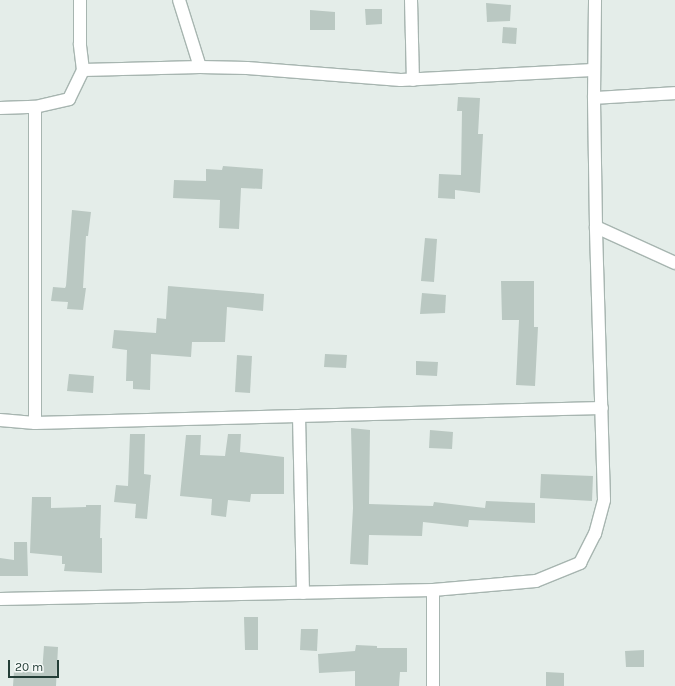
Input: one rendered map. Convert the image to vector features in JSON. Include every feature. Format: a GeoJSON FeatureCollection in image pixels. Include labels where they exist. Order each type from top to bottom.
{"type":"FeatureCollection","features":[{"type":"Feature","properties":{"kind":"street"},"geometry":{"type":"LineString","coordinates":[[0,108],[35,107],[69,99],[83,70],[80,44],[80,0]]}},
{"type":"Feature","properties":{"kind":"street"},"geometry":{"type":"LineString","coordinates":[[179,0],[200,67]]}},
{"type":"Feature","properties":{"kind":"street"},"geometry":{"type":"LineString","coordinates":[[411,0],[413,80]]}},
{"type":"Feature","properties":{"kind":"street"},"geometry":{"type":"LineString","coordinates":[[0,599],[433,590],[536,581],[580,563],[594,534],[604,500],[596,227],[594,98],[595,0]]}},
{"type":"Feature","properties":{"kind":"street"},"geometry":{"type":"LineString","coordinates":[[83,70],[200,67],[413,80],[594,70]]}},
{"type":"Feature","properties":{"kind":"street"},"geometry":{"type":"LineString","coordinates":[[594,98],[675,93]]}},
{"type":"Feature","properties":{"kind":"street"},"geometry":{"type":"LineString","coordinates":[[35,107],[35,423]]}},
{"type":"Feature","properties":{"kind":"street"},"geometry":{"type":"LineString","coordinates":[[596,227],[675,262]]}},
{"type":"Feature","properties":{"kind":"street"},"geometry":{"type":"LineString","coordinates":[[0,420],[35,423],[602,408]]}},
{"type":"Feature","properties":{"kind":"street"},"geometry":{"type":"LineString","coordinates":[[299,416],[303,593]]}},
{"type":"Feature","properties":{"kind":"street"},"geometry":{"type":"LineString","coordinates":[[433,590],[433,686]]}},
{"type":"Feature","properties":{"kind":"building"},"geometry":{"type":"Polygon","coordinates":[[[486,3],[511,5],[510,21],[487,22],[486,3]]]}},
{"type":"Feature","properties":{"kind":"building"},"geometry":{"type":"Polygon","coordinates":[[[365,9],[382,9],[382,24],[366,25],[365,9]]]}},
{"type":"Feature","properties":{"kind":"building"},"geometry":{"type":"Polygon","coordinates":[[[310,10],[335,12],[335,30],[310,30],[310,10]]]}},
{"type":"Feature","properties":{"kind":"building"},"geometry":{"type":"Polygon","coordinates":[[[503,27],[517,28],[516,44],[502,43],[503,27]]]}},
{"type":"Feature","properties":{"kind":"building"},"geometry":{"type":"Polygon","coordinates":[[[458,97],[480,98],[478,134],[483,134],[480,193],[455,190],[455,199],[438,198],[439,174],[461,175],[462,111],[457,111],[458,97]]]}},
{"type":"Feature","properties":{"kind":"building"},"geometry":{"type":"Polygon","coordinates":[[[223,166],[263,169],[262,189],[241,188],[239,229],[219,228],[220,200],[173,198],[174,180],[206,181],[206,169],[222,170],[223,166]]]}},
{"type":"Feature","properties":{"kind":"building"},"geometry":{"type":"Polygon","coordinates":[[[72,210],[91,212],[88,236],[86,236],[83,288],[86,288],[83,310],[67,309],[68,302],[51,301],[53,287],[65,288],[66,286],[72,210]]]}},
{"type":"Feature","properties":{"kind":"building"},"geometry":{"type":"Polygon","coordinates":[[[425,238],[437,239],[434,282],[421,281],[425,238]]]}},
{"type":"Feature","properties":{"kind":"building"},"geometry":{"type":"Polygon","coordinates":[[[501,281],[534,281],[534,327],[538,327],[535,386],[516,385],[519,320],[502,320],[501,281]]]}},
{"type":"Feature","properties":{"kind":"building"},"geometry":{"type":"Polygon","coordinates":[[[168,286],[264,294],[263,311],[227,307],[225,342],[192,342],[191,357],[151,354],[150,390],[133,389],[133,381],[126,381],[127,350],[112,348],[114,330],[156,333],[157,318],[166,319],[168,286]]]}},
{"type":"Feature","properties":{"kind":"building"},"geometry":{"type":"Polygon","coordinates":[[[422,293],[446,295],[445,313],[420,314],[422,293]]]}},
{"type":"Feature","properties":{"kind":"building"},"geometry":{"type":"Polygon","coordinates":[[[325,354],[347,355],[346,368],[324,367],[325,354]]]}},
{"type":"Feature","properties":{"kind":"building"},"geometry":{"type":"Polygon","coordinates":[[[237,355],[252,356],[250,393],[235,392],[237,355]]]}},
{"type":"Feature","properties":{"kind":"building"},"geometry":{"type":"Polygon","coordinates":[[[416,361],[438,362],[437,376],[416,375],[416,361]]]}},
{"type":"Feature","properties":{"kind":"building"},"geometry":{"type":"Polygon","coordinates":[[[69,374],[94,376],[93,393],[67,391],[69,374]]]}},
{"type":"Feature","properties":{"kind":"building"},"geometry":{"type":"Polygon","coordinates":[[[351,428],[370,430],[369,504],[433,506],[434,502],[485,508],[486,501],[535,503],[535,523],[469,520],[468,527],[423,522],[422,536],[369,535],[368,565],[350,564],[353,508],[351,428]]]}},
{"type":"Feature","properties":{"kind":"building"},"geometry":{"type":"Polygon","coordinates":[[[430,430],[453,432],[452,449],[429,448],[430,430]]]}},
{"type":"Feature","properties":{"kind":"building"},"geometry":{"type":"Polygon","coordinates":[[[130,434],[145,434],[144,474],[151,475],[147,519],[135,518],[136,504],[114,502],[116,485],[128,486],[130,434]]]}},
{"type":"Feature","properties":{"kind":"building"},"geometry":{"type":"Polygon","coordinates":[[[228,434],[241,434],[240,452],[284,457],[284,494],[251,494],[250,502],[228,500],[226,517],[211,515],[212,499],[180,496],[186,435],[201,435],[200,455],[225,456],[228,434]]]}},
{"type":"Feature","properties":{"kind":"building"},"geometry":{"type":"Polygon","coordinates":[[[541,474],[593,476],[592,501],[540,498],[541,474]]]}},
{"type":"Feature","properties":{"kind":"building"},"geometry":{"type":"Polygon","coordinates":[[[32,497],[51,497],[51,508],[101,505],[100,538],[102,538],[102,573],[64,571],[65,564],[62,564],[62,556],[30,553],[32,497]]]}},
{"type":"Feature","properties":{"kind":"building"},"geometry":{"type":"Polygon","coordinates":[[[14,542],[27,542],[28,576],[0,576],[0,558],[14,560],[14,542]]]}},
{"type":"Feature","properties":{"kind":"building"},"geometry":{"type":"Polygon","coordinates":[[[244,617],[258,617],[258,650],[245,650],[244,617]]]}},
{"type":"Feature","properties":{"kind":"building"},"geometry":{"type":"Polygon","coordinates":[[[301,629],[318,629],[317,651],[300,650],[301,629]]]}},
{"type":"Feature","properties":{"kind":"building"},"geometry":{"type":"Polygon","coordinates":[[[356,645],[377,646],[377,648],[407,648],[407,672],[400,672],[399,686],[355,686],[355,671],[319,673],[318,654],[355,651],[356,645]]]}},
{"type":"Feature","properties":{"kind":"building"},"geometry":{"type":"Polygon","coordinates":[[[44,646],[58,647],[56,686],[13,686],[14,671],[42,673],[44,646]]]}},
{"type":"Feature","properties":{"kind":"building"},"geometry":{"type":"Polygon","coordinates":[[[644,650],[644,667],[626,667],[625,651],[644,650]]]}},
{"type":"Feature","properties":{"kind":"building"},"geometry":{"type":"Polygon","coordinates":[[[546,672],[564,673],[564,686],[546,686],[546,672]]]}}]}
